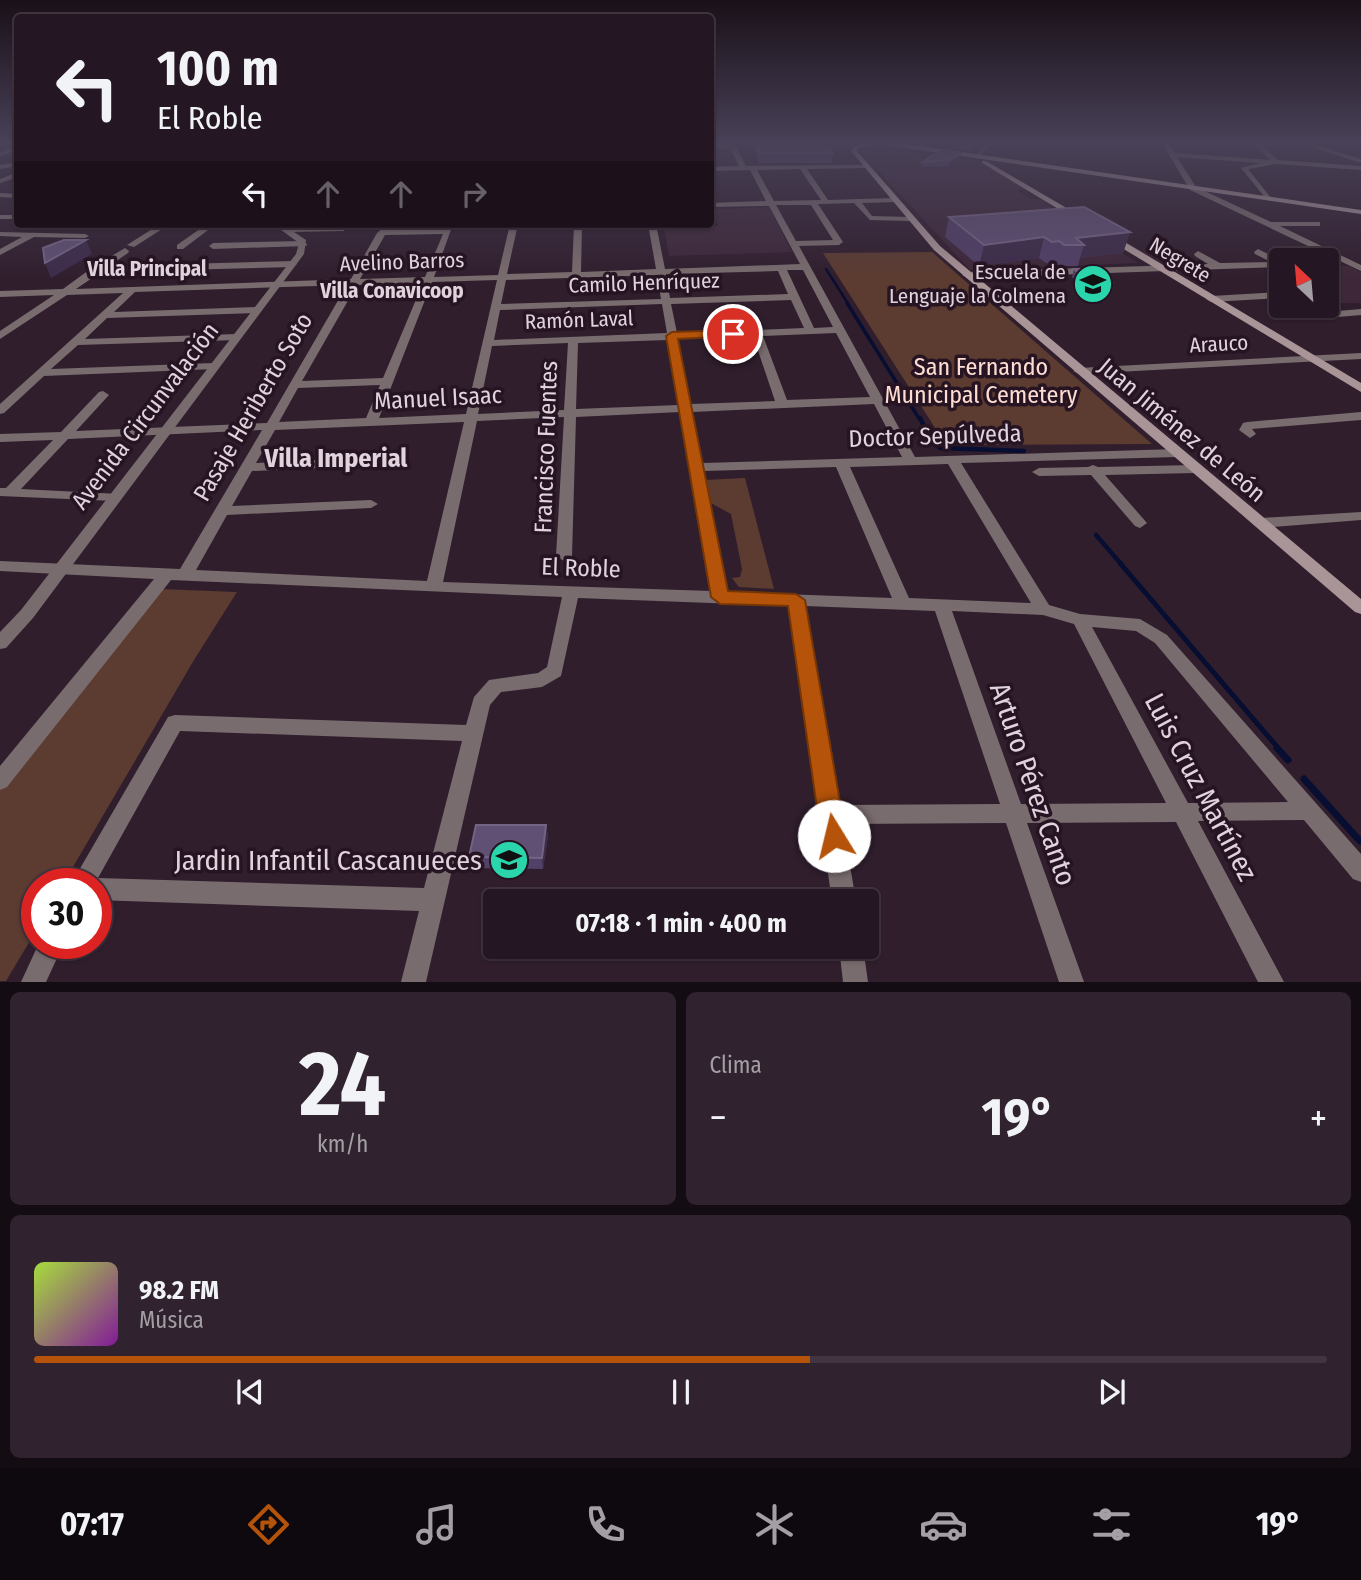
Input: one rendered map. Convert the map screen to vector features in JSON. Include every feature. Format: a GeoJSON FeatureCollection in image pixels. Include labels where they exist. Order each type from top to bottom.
{"type":"FeatureCollection","features":[{"type":"Feature","properties":{"kind":"main road","name":"Juan Jiménez de León"},"geometry":{"type":"LineString","coordinates":[[883,187],[910,219],[967,275],[1361,608]]}},
{"type":"Feature","properties":{"kind":"main road"},"geometry":{"type":"LineString","coordinates":[[1027,187],[1090,225]]}},
{"type":"Feature","properties":{"kind":"main road"},"geometry":{"type":"LineString","coordinates":[[1191,187],[1361,211]]}},
{"type":"Feature","properties":{"kind":"main road","name":"Negrete"},"geometry":{"type":"LineString","coordinates":[[1099,230],[1361,388]]}},
{"type":"Feature","properties":{"kind":"street"},"geometry":{"type":"LineString","coordinates":[[760,187],[910,459]]}},
{"type":"Feature","properties":{"kind":"street"},"geometry":{"type":"LineString","coordinates":[[816,187],[826,202]]}},
{"type":"Feature","properties":{"kind":"street"},"geometry":{"type":"LineString","coordinates":[[1191,187],[1361,268]]}},
{"type":"Feature","properties":{"kind":"street"},"geometry":{"type":"LineString","coordinates":[[1259,187],[1266,197]]}},
{"type":"Feature","properties":{"kind":"street"},"geometry":{"type":"LineString","coordinates":[[714,202],[894,200]]}},
{"type":"Feature","properties":{"kind":"street"},"geometry":{"type":"LineString","coordinates":[[856,201],[870,218],[910,219]]}},
{"type":"Feature","properties":{"kind":"street"},"geometry":{"type":"LineString","coordinates":[[793,244],[839,242],[813,202]]}},
{"type":"Feature","properties":{"kind":"street"},"geometry":{"type":"LineString","coordinates":[[1268,224],[1317,224]]}},
{"type":"Feature","properties":{"kind":"street"},"geometry":{"type":"LineString","coordinates":[[0,336],[160,228]]}},
{"type":"Feature","properties":{"kind":"street"},"geometry":{"type":"LineString","coordinates":[[180,247],[206,228]]}},
{"type":"Feature","properties":{"kind":"street"},"geometry":{"type":"LineString","coordinates":[[213,247],[303,244],[300,236],[286,228]]}},
{"type":"Feature","properties":{"kind":"street"},"geometry":{"type":"LineString","coordinates":[[435,587],[513,228]]}},
{"type":"Feature","properties":{"kind":"street"},"geometry":{"type":"LineString","coordinates":[[576,275],[578,228]]}},
{"type":"Feature","properties":{"kind":"street"},"geometry":{"type":"LineString","coordinates":[[653,228],[720,597]]}},
{"type":"Feature","properties":{"kind":"street"},"geometry":{"type":"LineString","coordinates":[[290,230],[341,229]]}},
{"type":"Feature","properties":{"kind":"street","name":"Pasaje Heriberto Soto"},"geometry":{"type":"LineString","coordinates":[[0,781],[176,575],[222,511],[383,230],[449,229],[428,281]]}},
{"type":"Feature","properties":{"kind":"street"},"geometry":{"type":"LineString","coordinates":[[0,234],[85,236]]}},
{"type":"Feature","properties":{"kind":"street"},"geometry":{"type":"LineString","coordinates":[[0,252],[33,235]]}},
{"type":"Feature","properties":{"kind":"street","name":"Avenida Circunvalación"},"geometry":{"type":"LineString","coordinates":[[0,643],[27,614],[293,264],[303,244]]}},
{"type":"Feature","properties":{"kind":"street"},"geometry":{"type":"LineString","coordinates":[[1258,252],[1269,258]]}},
{"type":"Feature","properties":{"kind":"street"},"geometry":{"type":"LineString","coordinates":[[1198,254],[1220,267]]}},
{"type":"Feature","properties":{"kind":"street"},"geometry":{"type":"LineString","coordinates":[[155,268],[167,257]]}},
{"type":"Feature","properties":{"kind":"street"},"geometry":{"type":"LineString","coordinates":[[1339,261],[1361,260]]}},
{"type":"Feature","properties":{"kind":"street"},"geometry":{"type":"LineString","coordinates":[[96,269],[293,264]]}},
{"type":"Feature","properties":{"kind":"street"},"geometry":{"type":"LineString","coordinates":[[967,275],[1269,265]]}},
{"type":"Feature","properties":{"kind":"street","name":"Avelino Barros"},"geometry":{"type":"LineString","coordinates":[[0,294],[806,267]]}},
{"type":"Feature","properties":{"kind":"street"},"geometry":{"type":"LineString","coordinates":[[781,268],[810,331]]}},
{"type":"Feature","properties":{"kind":"street"},"geometry":{"type":"LineString","coordinates":[[371,422],[428,281]]}},
{"type":"Feature","properties":{"kind":"street"},"geometry":{"type":"LineString","coordinates":[[0,410],[132,290]]}},
{"type":"Feature","properties":{"kind":"street"},"geometry":{"type":"LineString","coordinates":[[1211,299],[1269,296]]}},
{"type":"Feature","properties":{"kind":"street","name":"Camilo Henríquez"},"geometry":{"type":"LineString","coordinates":[[496,307],[794,297]]}},
{"type":"Feature","properties":{"kind":"street"},"geometry":{"type":"LineString","coordinates":[[1339,314],[1361,309]]}},
{"type":"Feature","properties":{"kind":"street"},"geometry":{"type":"LineString","coordinates":[[104,316],[257,310]]}},
{"type":"Feature","properties":{"kind":"street","name":"Ramón Laval"},"geometry":{"type":"LineString","coordinates":[[488,342],[840,330]]}},
{"type":"Feature","properties":{"kind":"street"},"geometry":{"type":"LineString","coordinates":[[757,333],[782,404]]}},
{"type":"Feature","properties":{"kind":"street"},"geometry":{"type":"LineString","coordinates":[[75,342],[237,337]]}},
{"type":"Feature","properties":{"kind":"street","name":"Francisco Fuentes"},"geometry":{"type":"LineString","coordinates":[[564,556],[573,340]]}},
{"type":"Feature","properties":{"kind":"street","name":"Arauco"},"geometry":{"type":"LineString","coordinates":[[1079,372],[1361,356]]}},
{"type":"Feature","properties":{"kind":"street"},"geometry":{"type":"LineString","coordinates":[[41,373],[214,366]]}},
{"type":"Feature","properties":{"kind":"street"},"geometry":{"type":"LineString","coordinates":[[294,385],[387,381]]}},
{"type":"Feature","properties":{"kind":"street"},"geometry":{"type":"LineString","coordinates":[[5,492],[103,395]]}},
{"type":"Feature","properties":{"kind":"street","name":"Manuel Isaac"},"geometry":{"type":"LineString","coordinates":[[0,438],[878,400]]}},
{"type":"Feature","properties":{"kind":"street"},"geometry":{"type":"LineString","coordinates":[[1250,434],[1245,430],[1247,426],[1361,416]]}},
{"type":"Feature","properties":{"kind":"street","name":"Doctor Sepúlveda"},"geometry":{"type":"LineString","coordinates":[[695,467],[1176,453]]}},
{"type":"Feature","properties":{"kind":"street"},"geometry":{"type":"LineString","coordinates":[[1072,455],[1096,471],[1140,523]]}},
{"type":"Feature","properties":{"kind":"street"},"geometry":{"type":"LineString","coordinates":[[950,458],[1043,609]]}},
{"type":"Feature","properties":{"kind":"street"},"geometry":{"type":"LineString","coordinates":[[247,467],[385,461]]}},
{"type":"Feature","properties":{"kind":"street"},"geometry":{"type":"LineString","coordinates":[[841,462],[903,604]]}},
{"type":"Feature","properties":{"kind":"street"},"geometry":{"type":"LineString","coordinates":[[1039,472],[1195,469]]}},
{"type":"Feature","properties":{"kind":"street"},"geometry":{"type":"LineString","coordinates":[[5,492],[114,497]]}},
{"type":"Feature","properties":{"kind":"street"},"geometry":{"type":"LineString","coordinates":[[222,511],[371,505]]}},
{"type":"Feature","properties":{"kind":"street"},"geometry":{"type":"LineString","coordinates":[[1261,523],[1361,516]]}},
{"type":"Feature","properties":{"kind":"street","name":"El Roble"},"geometry":{"type":"LineString","coordinates":[[0,566],[435,587],[1043,609],[1080,620],[1140,625],[1155,633],[1307,811]]}},
{"type":"Feature","properties":{"kind":"street"},"geometry":{"type":"LineString","coordinates":[[413,982],[484,696],[496,685],[542,680],[555,671],[571,592]]}},
{"type":"Feature","properties":{"kind":"street"},"geometry":{"type":"LineString","coordinates":[[796,600],[842,889]]}},
{"type":"Feature","properties":{"kind":"street","name":"Arturo Pérez Canto"},"geometry":{"type":"LineString","coordinates":[[940,605],[1072,982]]}},
{"type":"Feature","properties":{"kind":"street","name":"Luis Cruz Martínez"},"geometry":{"type":"LineString","coordinates":[[1080,620],[1272,982]]}},
{"type":"Feature","properties":{"kind":"street"},"geometry":{"type":"LineString","coordinates":[[91,868],[176,723],[473,733]]}},
{"type":"Feature","properties":{"kind":"street"},"geometry":{"type":"LineString","coordinates":[[830,815],[1013,811],[1307,811],[1361,871]]}},
{"type":"Feature","properties":{"kind":"street"},"geometry":{"type":"LineString","coordinates":[[112,890],[432,900]]}},
{"type":"Feature","properties":{"kind":"street"},"geometry":{"type":"LineString","coordinates":[[33,982],[44,959]]}},
{"type":"Feature","properties":{"kind":"street"},"geometry":{"type":"LineString","coordinates":[[853,959],[856,982]]}},
{"type":"Feature","properties":{"kind":"shaded area"},"geometry":{"type":"Polygon","coordinates":[[[893,187],[1022,187],[1026,189],[1017,190],[1031,199],[1042,199],[1064,217],[1138,263],[970,270],[893,187]]]}},
{"type":"Feature","properties":{"kind":"shaded area"},"geometry":{"type":"Polygon","coordinates":[[[769,207],[792,252],[669,256],[664,228],[714,228],[718,226],[714,209],[769,207]]]}},
{"type":"Feature","properties":{"kind":"shaded area"},"geometry":{"type":"Polygon","coordinates":[[[1339,265],[1349,266],[1361,272],[1361,303],[1339,303],[1339,265]]]}},
{"type":"Feature","properties":{"kind":"green space","name":"San Fernando Municipal Cemetery"},"geometry":{"type":"Polygon","coordinates":[[[932,252],[1152,444],[946,445],[823,253],[932,252]]]}},
{"type":"Feature","properties":{"kind":"green space"},"geometry":{"type":"Polygon","coordinates":[[[745,478],[774,589],[739,587],[732,578],[740,577],[742,569],[731,514],[707,501],[704,480],[745,478]]]}},
{"type":"Feature","properties":{"kind":"green space"},"geometry":{"type":"Polygon","coordinates":[[[160,589],[237,592],[72,868],[21,868],[21,956],[6,981],[0,981],[0,789],[160,589]]]}},
{"type":"Feature","properties":{"kind":"building"},"geometry":{"type":"Polygon","coordinates":[[[1084,207],[1130,232],[1076,238],[1084,245],[1064,245],[1044,237],[984,245],[949,217],[1084,207]]]}},
{"type":"Feature","properties":{"kind":"building"},"geometry":{"type":"Polygon","coordinates":[[[64,240],[86,240],[45,263],[43,248],[64,240]]]}},
{"type":"Feature","properties":{"kind":"building"},"geometry":{"type":"Polygon","coordinates":[[[1074,269],[1094,269],[1111,282],[1091,282],[1074,269]]]}},
{"type":"Feature","properties":{"kind":"building","name":"Jardin Infantil Cascanueces"},"geometry":{"type":"Polygon","coordinates":[[[476,825],[546,825],[542,858],[469,857],[476,825]]]}},
{"type":"Feature","properties":{"kind":"waterway"},"geometry":{"type":"LineString","coordinates":[[826,269],[849,305]]}},
{"type":"Feature","properties":{"kind":"waterway"},"geometry":{"type":"LineString","coordinates":[[847,303],[920,420]]}},
{"type":"Feature","properties":{"kind":"waterway"},"geometry":{"type":"LineString","coordinates":[[920,418],[930,438],[940,448],[1024,451]]}},
{"type":"Feature","properties":{"kind":"waterway"},"geometry":{"type":"LineString","coordinates":[[1096,535],[1122,565]]}},
{"type":"Feature","properties":{"kind":"waterway"},"geometry":{"type":"LineString","coordinates":[[1120,563],[1279,749]]}},
{"type":"Feature","properties":{"kind":"waterway"},"geometry":{"type":"LineString","coordinates":[[1277,748],[1288,760]]}},
{"type":"Feature","properties":{"kind":"waterway"},"geometry":{"type":"LineString","coordinates":[[1304,779],[1360,841]]}},
{"type":"Feature","properties":{"kind":"place","name":"Escuela de Lenguaje la Colmena"},"geometry":{"type":"Point","coordinates":[1093,284]}},
{"type":"Feature","properties":{"kind":"place","name":"Jardin Infantil Cascanueces"},"geometry":{"type":"Point","coordinates":[509,860]}},
{"type":"Feature","properties":{"kind":"district","name":"Villa Principal"},"geometry":{"type":"Point","coordinates":[147,269]}},
{"type":"Feature","properties":{"kind":"district","name":"Villa Conavicoop"},"geometry":{"type":"Point","coordinates":[392,291]}},
{"type":"Feature","properties":{"kind":"district","name":"Villa Imperial"},"geometry":{"type":"Point","coordinates":[336,458]}},
{"type":"Feature","properties":{"kind":"route"},"geometry":{"type":"LineString","coordinates":[[733,334],[672,336],[720,597],[796,600],[834,836]]}}]}
